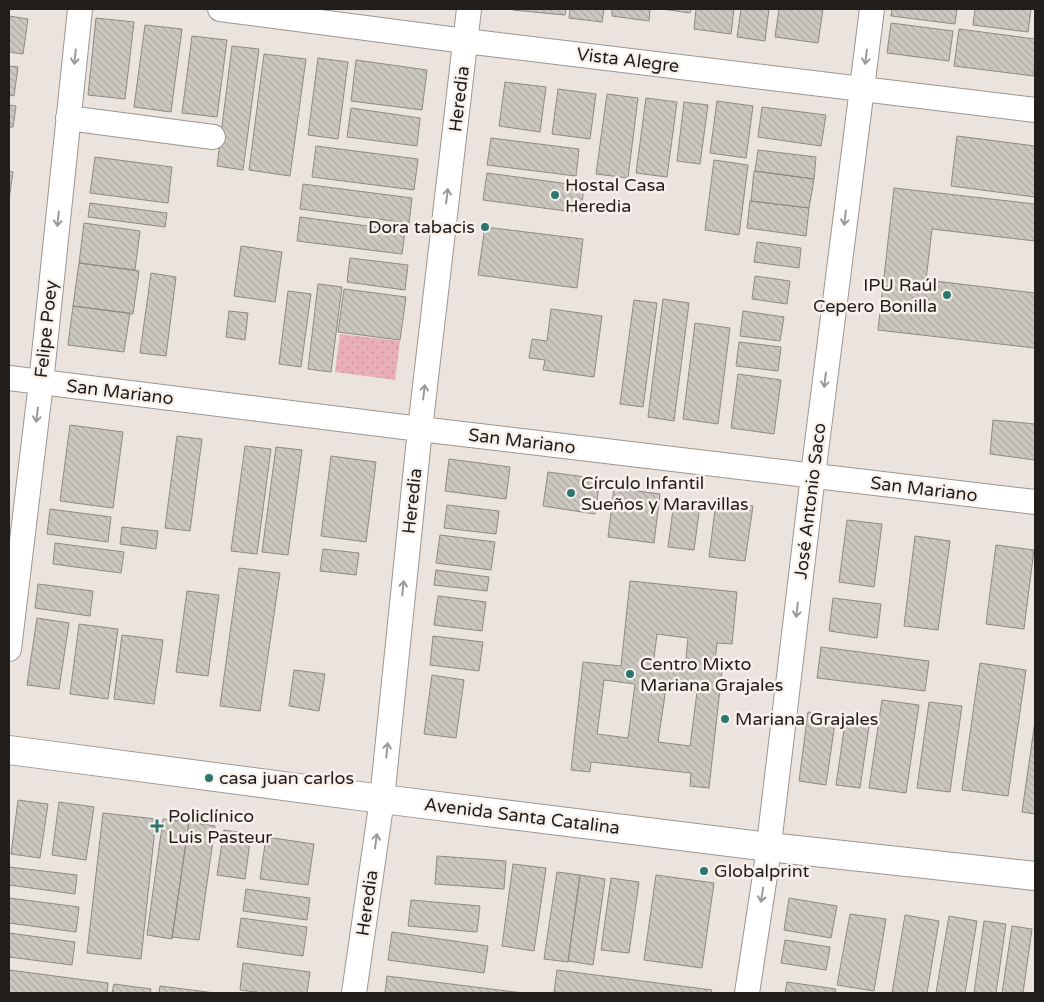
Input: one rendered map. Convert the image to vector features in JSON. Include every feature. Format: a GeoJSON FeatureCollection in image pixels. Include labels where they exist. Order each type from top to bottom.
{"type":"FeatureCollection","features":[{"type":"Feature","properties":{"kind":"main road","name":"Avenida Santa Catalina"},"geometry":{"type":"LineString","coordinates":[[9,750],[769,847],[1035,876]]}},
{"type":"Feature","properties":{"kind":"street","name":"Felipe Poey"},"geometry":{"type":"LineString","coordinates":[[9,649],[41,383],[80,9]]}},
{"type":"Feature","properties":{"kind":"street","name":"Vista Alegre"},"geometry":{"type":"LineString","coordinates":[[220,9],[465,41],[1035,110]]}},
{"type":"Feature","properties":{"kind":"street","name":"Heredia"},"geometry":{"type":"LineString","coordinates":[[354,993],[382,799],[420,429],[469,9]]}},
{"type":"Feature","properties":{"kind":"street","name":"José Antonio Saco"},"geometry":{"type":"LineString","coordinates":[[747,993],[769,847],[813,475],[872,9]]}},
{"type":"Feature","properties":{"kind":"street"},"geometry":{"type":"LineString","coordinates":[[68,118],[213,137]]}},
{"type":"Feature","properties":{"kind":"street","name":"San Mariano"},"geometry":{"type":"LineString","coordinates":[[9,378],[1035,502]]}},
{"type":"Feature","properties":{"kind":"shaded area"},"geometry":{"type":"Polygon","coordinates":[[[340,334],[400,341],[395,380],[335,372],[340,334]]]}},
{"type":"Feature","properties":{"kind":"building"},"geometry":{"type":"Polygon","coordinates":[[[513,9],[566,9],[565,15],[513,9]]]}},
{"type":"Feature","properties":{"kind":"building"},"geometry":{"type":"Polygon","coordinates":[[[570,9],[604,9],[602,22],[569,18],[570,9]]]}},
{"type":"Feature","properties":{"kind":"building"},"geometry":{"type":"Polygon","coordinates":[[[612,9],[650,9],[649,21],[612,16],[612,9]]]}},
{"type":"Feature","properties":{"kind":"building"},"geometry":{"type":"Polygon","coordinates":[[[662,9],[691,9],[690,13],[662,9]]]}},
{"type":"Feature","properties":{"kind":"building"},"geometry":{"type":"Polygon","coordinates":[[[696,9],[734,9],[731,34],[694,29],[696,9]]]}},
{"type":"Feature","properties":{"kind":"building"},"geometry":{"type":"Polygon","coordinates":[[[741,9],[769,9],[765,41],[737,37],[741,9]]]}},
{"type":"Feature","properties":{"kind":"building"},"geometry":{"type":"Polygon","coordinates":[[[779,9],[823,9],[818,43],[775,37],[779,9]]]}},
{"type":"Feature","properties":{"kind":"building"},"geometry":{"type":"Polygon","coordinates":[[[892,9],[957,9],[955,24],[891,16],[892,9]]]}},
{"type":"Feature","properties":{"kind":"building"},"geometry":{"type":"Polygon","coordinates":[[[975,9],[1031,9],[1028,32],[973,25],[975,9]]]}},
{"type":"Feature","properties":{"kind":"building"},"geometry":{"type":"Polygon","coordinates":[[[9,16],[28,19],[23,54],[9,52],[9,16]]]}},
{"type":"Feature","properties":{"kind":"building"},"geometry":{"type":"Polygon","coordinates":[[[96,18],[134,22],[125,99],[88,95],[96,18]]]}},
{"type":"Feature","properties":{"kind":"building"},"geometry":{"type":"Polygon","coordinates":[[[891,23],[953,31],[949,61],[887,53],[891,23]]]}},
{"type":"Feature","properties":{"kind":"building"},"geometry":{"type":"Polygon","coordinates":[[[145,25],[182,29],[171,112],[134,107],[145,25]]]}},
{"type":"Feature","properties":{"kind":"building"},"geometry":{"type":"Polygon","coordinates":[[[959,29],[1035,39],[1034,76],[954,66],[959,29]]]}},
{"type":"Feature","properties":{"kind":"building"},"geometry":{"type":"Polygon","coordinates":[[[192,36],[227,40],[217,117],[182,113],[192,36]]]}},
{"type":"Feature","properties":{"kind":"building"},"geometry":{"type":"Polygon","coordinates":[[[232,46],[259,49],[243,170],[217,166],[232,46]]]}},
{"type":"Feature","properties":{"kind":"building"},"geometry":{"type":"Polygon","coordinates":[[[264,54],[306,59],[290,176],[249,170],[264,54]]]}},
{"type":"Feature","properties":{"kind":"building"},"geometry":{"type":"Polygon","coordinates":[[[318,58],[348,62],[338,139],[308,135],[318,58]]]}},
{"type":"Feature","properties":{"kind":"building"},"geometry":{"type":"Polygon","coordinates":[[[356,60],[427,70],[422,110],[351,101],[356,60]]]}},
{"type":"Feature","properties":{"kind":"building"},"geometry":{"type":"Polygon","coordinates":[[[9,66],[18,67],[14,96],[9,95],[9,66]]]}},
{"type":"Feature","properties":{"kind":"building"},"geometry":{"type":"Polygon","coordinates":[[[505,82],[546,87],[540,132],[499,126],[505,82]]]}},
{"type":"Feature","properties":{"kind":"building"},"geometry":{"type":"Polygon","coordinates":[[[558,89],[596,94],[590,139],[552,134],[558,89]]]}},
{"type":"Feature","properties":{"kind":"building"},"geometry":{"type":"Polygon","coordinates":[[[607,94],[638,98],[628,178],[596,174],[607,94]]]}},
{"type":"Feature","properties":{"kind":"building"},"geometry":{"type":"Polygon","coordinates":[[[646,98],[677,102],[667,177],[636,173],[646,98]]]}},
{"type":"Feature","properties":{"kind":"building"},"geometry":{"type":"Polygon","coordinates":[[[717,101],[753,106],[746,158],[710,153],[717,101]]]}},
{"type":"Feature","properties":{"kind":"building"},"geometry":{"type":"Polygon","coordinates":[[[684,102],[708,105],[700,164],[677,161],[684,102]]]}},
{"type":"Feature","properties":{"kind":"building"},"geometry":{"type":"Polygon","coordinates":[[[9,105],[16,106],[13,127],[9,127],[9,105]]]}},
{"type":"Feature","properties":{"kind":"building"},"geometry":{"type":"Polygon","coordinates":[[[762,107],[826,115],[821,146],[758,137],[762,107]]]}},
{"type":"Feature","properties":{"kind":"building"},"geometry":{"type":"Polygon","coordinates":[[[351,108],[420,118],[417,146],[347,137],[351,108]]]}},
{"type":"Feature","properties":{"kind":"building"},"geometry":{"type":"Polygon","coordinates":[[[957,136],[1035,146],[1035,197],[951,186],[957,136]]]}},
{"type":"Feature","properties":{"kind":"building"},"geometry":{"type":"Polygon","coordinates":[[[491,138],[579,149],[576,176],[487,165],[491,138]]]}},
{"type":"Feature","properties":{"kind":"building"},"geometry":{"type":"Polygon","coordinates":[[[316,146],[418,159],[414,190],[312,177],[316,146]]]}},
{"type":"Feature","properties":{"kind":"building"},"geometry":{"type":"Polygon","coordinates":[[[758,150],[816,157],[814,179],[755,171],[758,150]]]}},
{"type":"Feature","properties":{"kind":"building"},"geometry":{"type":"Polygon","coordinates":[[[95,157],[172,167],[168,203],[90,193],[95,157]]]}},
{"type":"Feature","properties":{"kind":"building"},"geometry":{"type":"Polygon","coordinates":[[[714,160],[748,165],[739,235],[705,230],[714,160]]]}},
{"type":"Feature","properties":{"kind":"building"},"geometry":{"type":"Polygon","coordinates":[[[9,171],[13,172],[9,199],[9,171]]]}},
{"type":"Feature","properties":{"kind":"building"},"geometry":{"type":"Polygon","coordinates":[[[754,171],[814,179],[809,208],[751,201],[754,171]]]}},
{"type":"Feature","properties":{"kind":"building"},"geometry":{"type":"Polygon","coordinates":[[[487,173],[584,186],[581,213],[483,200],[487,173]]]}},
{"type":"Feature","properties":{"kind":"building"},"geometry":{"type":"Polygon","coordinates":[[[303,184],[412,198],[409,223],[300,209],[303,184]]]}},
{"type":"Feature","properties":{"kind":"building"},"geometry":{"type":"Polygon","coordinates":[[[894,188],[1035,204],[1035,241],[932,229],[926,280],[1035,293],[1035,348],[878,330],[894,188]]]}},
{"type":"Feature","properties":{"kind":"building"},"geometry":{"type":"Polygon","coordinates":[[[750,201],[809,208],[806,236],[747,228],[750,201]]]}},
{"type":"Feature","properties":{"kind":"building"},"geometry":{"type":"Polygon","coordinates":[[[90,203],[167,213],[165,227],[88,217],[90,203]]]}},
{"type":"Feature","properties":{"kind":"building"},"geometry":{"type":"Polygon","coordinates":[[[300,217],[405,231],[402,254],[297,241],[300,217]]]}},
{"type":"Feature","properties":{"kind":"building"},"geometry":{"type":"Polygon","coordinates":[[[84,223],[140,231],[135,270],[79,263],[84,223]]]}},
{"type":"Feature","properties":{"kind":"building"},"geometry":{"type":"Polygon","coordinates":[[[485,227],[583,239],[577,288],[478,275],[485,227]]]}},
{"type":"Feature","properties":{"kind":"building"},"geometry":{"type":"Polygon","coordinates":[[[757,242],[801,248],[799,268],[754,262],[757,242]]]}},
{"type":"Feature","properties":{"kind":"building"},"geometry":{"type":"Polygon","coordinates":[[[241,246],[282,252],[275,302],[234,296],[241,246]]]}},
{"type":"Feature","properties":{"kind":"building"},"geometry":{"type":"Polygon","coordinates":[[[350,258],[408,265],[405,290],[347,282],[350,258]]]}},
{"type":"Feature","properties":{"kind":"building"},"geometry":{"type":"Polygon","coordinates":[[[79,263],[139,271],[133,314],[73,306],[79,263]]]}},
{"type":"Feature","properties":{"kind":"building"},"geometry":{"type":"Polygon","coordinates":[[[151,273],[176,277],[166,356],[140,353],[151,273]]]}},
{"type":"Feature","properties":{"kind":"building"},"geometry":{"type":"Polygon","coordinates":[[[755,276],[790,281],[787,304],[752,299],[755,276]]]}},
{"type":"Feature","properties":{"kind":"building"},"geometry":{"type":"Polygon","coordinates":[[[318,284],[342,287],[331,372],[308,369],[318,284]]]}},
{"type":"Feature","properties":{"kind":"building"},"geometry":{"type":"Polygon","coordinates":[[[344,289],[406,297],[400,340],[338,332],[344,289]]]}},
{"type":"Feature","properties":{"kind":"building"},"geometry":{"type":"Polygon","coordinates":[[[288,291],[311,294],[301,367],[279,364],[288,291]]]}},
{"type":"Feature","properties":{"kind":"building"},"geometry":{"type":"Polygon","coordinates":[[[663,299],[689,303],[674,421],[648,417],[663,299]]]}},
{"type":"Feature","properties":{"kind":"building"},"geometry":{"type":"Polygon","coordinates":[[[634,300],[657,303],[643,407],[620,404],[634,300]]]}},
{"type":"Feature","properties":{"kind":"building"},"geometry":{"type":"Polygon","coordinates":[[[73,306],[130,313],[124,352],[68,345],[73,306]]]}},
{"type":"Feature","properties":{"kind":"building"},"geometry":{"type":"Polygon","coordinates":[[[551,309],[602,316],[594,377],[543,370],[545,360],[529,358],[532,339],[547,341],[551,309]]]}},
{"type":"Feature","properties":{"kind":"building"},"geometry":{"type":"Polygon","coordinates":[[[229,311],[248,313],[245,340],[226,337],[229,311]]]}},
{"type":"Feature","properties":{"kind":"building"},"geometry":{"type":"Polygon","coordinates":[[[743,311],[784,317],[780,341],[740,336],[743,311]]]}},
{"type":"Feature","properties":{"kind":"building"},"geometry":{"type":"Polygon","coordinates":[[[695,323],[730,328],[718,424],[683,419],[695,323]]]}},
{"type":"Feature","properties":{"kind":"building"},"geometry":{"type":"Polygon","coordinates":[[[739,342],[781,347],[778,371],[736,366],[739,342]]]}},
{"type":"Feature","properties":{"kind":"building"},"geometry":{"type":"Polygon","coordinates":[[[738,374],[781,380],[774,434],[731,428],[738,374]]]}},
{"type":"Feature","properties":{"kind":"building"},"geometry":{"type":"Polygon","coordinates":[[[993,420],[1035,424],[1035,460],[990,454],[993,420]]]}},
{"type":"Feature","properties":{"kind":"building"},"geometry":{"type":"Polygon","coordinates":[[[70,425],[123,432],[113,508],[60,501],[70,425]]]}},
{"type":"Feature","properties":{"kind":"building"},"geometry":{"type":"Polygon","coordinates":[[[177,436],[202,439],[190,531],[165,528],[177,436]]]}},
{"type":"Feature","properties":{"kind":"building"},"geometry":{"type":"Polygon","coordinates":[[[245,446],[271,449],[257,554],[231,551],[245,446]]]}},
{"type":"Feature","properties":{"kind":"building"},"geometry":{"type":"Polygon","coordinates":[[[276,447],[302,450],[288,555],[262,552],[276,447]]]}},
{"type":"Feature","properties":{"kind":"building"},"geometry":{"type":"Polygon","coordinates":[[[331,456],[376,462],[366,542],[321,536],[331,456]]]}},
{"type":"Feature","properties":{"kind":"building"},"geometry":{"type":"Polygon","coordinates":[[[449,459],[510,467],[506,499],[445,491],[449,459]]]}},
{"type":"Feature","properties":{"kind":"building","name":"Círculo Infantil Sueños y Maravillas"},"geometry":{"type":"Polygon","coordinates":[[[548,472],[600,479],[595,514],[543,506],[548,472]]]}},
{"type":"Feature","properties":{"kind":"building"},"geometry":{"type":"Polygon","coordinates":[[[614,488],[660,494],[654,543],[608,537],[614,488]]]}},
{"type":"Feature","properties":{"kind":"building"},"geometry":{"type":"Polygon","coordinates":[[[674,502],[700,505],[694,550],[668,547],[674,502]]]}},
{"type":"Feature","properties":{"kind":"building"},"geometry":{"type":"Polygon","coordinates":[[[716,502],[753,506],[745,561],[709,557],[716,502]]]}},
{"type":"Feature","properties":{"kind":"building"},"geometry":{"type":"Polygon","coordinates":[[[447,505],[499,511],[496,534],[444,528],[447,505]]]}},
{"type":"Feature","properties":{"kind":"building"},"geometry":{"type":"Polygon","coordinates":[[[50,509],[111,517],[108,542],[47,534],[50,509]]]}},
{"type":"Feature","properties":{"kind":"building"},"geometry":{"type":"Polygon","coordinates":[[[847,520],[882,524],[874,587],[839,582],[847,520]]]}},
{"type":"Feature","properties":{"kind":"building"},"geometry":{"type":"Polygon","coordinates":[[[122,527],[158,531],[156,549],[120,544],[122,527]]]}},
{"type":"Feature","properties":{"kind":"building"},"geometry":{"type":"Polygon","coordinates":[[[440,535],[495,542],[491,570],[436,563],[440,535]]]}},
{"type":"Feature","properties":{"kind":"building"},"geometry":{"type":"Polygon","coordinates":[[[915,536],[950,541],[938,630],[904,626],[915,536]]]}},
{"type":"Feature","properties":{"kind":"building"},"geometry":{"type":"Polygon","coordinates":[[[55,543],[124,552],[121,573],[53,564],[55,543]]]}},
{"type":"Feature","properties":{"kind":"building"},"geometry":{"type":"Polygon","coordinates":[[[996,545],[1034,550],[1024,629],[986,624],[996,545]]]}},
{"type":"Feature","properties":{"kind":"building"},"geometry":{"type":"Polygon","coordinates":[[[323,549],[359,553],[356,575],[320,571],[323,549]]]}},
{"type":"Feature","properties":{"kind":"building"},"geometry":{"type":"Polygon","coordinates":[[[239,568],[280,573],[260,711],[220,706],[239,568]]]}},
{"type":"Feature","properties":{"kind":"building"},"geometry":{"type":"Polygon","coordinates":[[[436,570],[489,577],[487,591],[434,585],[436,570]]]}},
{"type":"Feature","properties":{"kind":"building"},"geometry":{"type":"Polygon","coordinates":[[[630,581],[737,592],[732,644],[717,643],[714,670],[722,671],[709,788],[690,786],[691,773],[591,762],[590,772],[571,770],[583,662],[621,666],[630,581]],[[657,634],[653,665],[685,669],[688,638],[657,634]],[[604,680],[597,734],[628,738],[635,684],[604,680]],[[666,688],[658,742],[690,746],[697,692],[666,688]]]}},
{"type":"Feature","properties":{"kind":"building"},"geometry":{"type":"Polygon","coordinates":[[[38,584],[93,591],[90,616],[35,608],[38,584]]]}},
{"type":"Feature","properties":{"kind":"building"},"geometry":{"type":"Polygon","coordinates":[[[187,591],[219,595],[208,676],[176,672],[187,591]]]}},
{"type":"Feature","properties":{"kind":"building"},"geometry":{"type":"Polygon","coordinates":[[[438,596],[486,602],[482,631],[434,625],[438,596]]]}},
{"type":"Feature","properties":{"kind":"building"},"geometry":{"type":"Polygon","coordinates":[[[833,598],[881,604],[877,638],[829,631],[833,598]]]}},
{"type":"Feature","properties":{"kind":"building"},"geometry":{"type":"Polygon","coordinates":[[[37,618],[69,623],[59,689],[27,685],[37,618]]]}},
{"type":"Feature","properties":{"kind":"building"},"geometry":{"type":"Polygon","coordinates":[[[79,624],[118,629],[108,699],[70,694],[79,624]]]}},
{"type":"Feature","properties":{"kind":"building"},"geometry":{"type":"Polygon","coordinates":[[[122,635],[163,640],[154,704],[114,699],[122,635]]]}},
{"type":"Feature","properties":{"kind":"building"},"geometry":{"type":"Polygon","coordinates":[[[433,636],[483,642],[479,671],[430,665],[433,636]]]}},
{"type":"Feature","properties":{"kind":"building"},"geometry":{"type":"Polygon","coordinates":[[[821,647],[929,661],[925,691],[817,678],[821,647]]]}},
{"type":"Feature","properties":{"kind":"building"},"geometry":{"type":"Polygon","coordinates":[[[980,663],[1026,670],[1008,796],[962,790],[980,663]]]}},
{"type":"Feature","properties":{"kind":"building"},"geometry":{"type":"Polygon","coordinates":[[[294,670],[325,674],[319,711],[289,706],[294,670]]]}},
{"type":"Feature","properties":{"kind":"building"},"geometry":{"type":"Polygon","coordinates":[[[432,675],[464,680],[456,738],[424,734],[432,675]]]}},
{"type":"Feature","properties":{"kind":"building"},"geometry":{"type":"Polygon","coordinates":[[[882,700],[919,705],[906,793],[869,788],[882,700]]]}},
{"type":"Feature","properties":{"kind":"building"},"geometry":{"type":"Polygon","coordinates":[[[929,702],[962,706],[950,792],[917,788],[929,702]]]}},
{"type":"Feature","properties":{"kind":"building"},"geometry":{"type":"Polygon","coordinates":[[[808,712],[836,716],[826,785],[799,781],[808,712]]]}},
{"type":"Feature","properties":{"kind":"building"},"geometry":{"type":"Polygon","coordinates":[[[846,716],[870,720],[860,788],[836,785],[846,716]]]}},
{"type":"Feature","properties":{"kind":"building"},"geometry":{"type":"Polygon","coordinates":[[[1035,721],[1035,814],[1022,812],[1035,721]]]}},
{"type":"Feature","properties":{"kind":"building"},"geometry":{"type":"Polygon","coordinates":[[[18,800],[48,804],[40,858],[11,854],[18,800]]]}},
{"type":"Feature","properties":{"kind":"building"},"geometry":{"type":"Polygon","coordinates":[[[59,802],[94,807],[86,860],[52,855],[59,802]]]}},
{"type":"Feature","properties":{"kind":"building"},"geometry":{"type":"Polygon","coordinates":[[[103,813],[156,819],[141,959],[87,953],[103,813]]]}},
{"type":"Feature","properties":{"kind":"building"},"geometry":{"type":"Polygon","coordinates":[[[163,819],[189,822],[172,939],[147,935],[163,819]]]}},
{"type":"Feature","properties":{"kind":"building"},"geometry":{"type":"Polygon","coordinates":[[[189,822],[215,826],[199,940],[172,937],[189,822]]]}},
{"type":"Feature","properties":{"kind":"building"},"geometry":{"type":"Polygon","coordinates":[[[224,830],[251,834],[245,879],[217,875],[224,830]]]}},
{"type":"Feature","properties":{"kind":"building"},"geometry":{"type":"Polygon","coordinates":[[[266,837],[314,844],[308,885],[260,879],[266,837]]]}},
{"type":"Feature","properties":{"kind":"building"},"geometry":{"type":"Polygon","coordinates":[[[437,856],[506,861],[504,889],[435,884],[437,856]]]}},
{"type":"Feature","properties":{"kind":"building"},"geometry":{"type":"Polygon","coordinates":[[[513,864],[546,868],[534,951],[502,946],[513,864]]]}},
{"type":"Feature","properties":{"kind":"building"},"geometry":{"type":"Polygon","coordinates":[[[9,867],[77,875],[75,894],[9,885],[9,867]]]}},
{"type":"Feature","properties":{"kind":"building"},"geometry":{"type":"Polygon","coordinates":[[[557,872],[580,875],[568,962],[544,959],[557,872]]]}},
{"type":"Feature","properties":{"kind":"building"},"geometry":{"type":"Polygon","coordinates":[[[580,875],[605,879],[593,965],[568,961],[580,875]]]}},
{"type":"Feature","properties":{"kind":"building"},"geometry":{"type":"Polygon","coordinates":[[[656,875],[714,883],[702,968],[644,960],[656,875]]]}},
{"type":"Feature","properties":{"kind":"building"},"geometry":{"type":"Polygon","coordinates":[[[611,878],[639,882],[629,953],[601,950],[611,878]]]}},
{"type":"Feature","properties":{"kind":"building"},"geometry":{"type":"Polygon","coordinates":[[[246,889],[310,898],[307,920],[243,911],[246,889]]]}},
{"type":"Feature","properties":{"kind":"building"},"geometry":{"type":"Polygon","coordinates":[[[9,898],[79,907],[76,932],[9,923],[9,898]]]}},
{"type":"Feature","properties":{"kind":"building"},"geometry":{"type":"Polygon","coordinates":[[[789,898],[837,906],[831,938],[784,930],[789,898]]]}},
{"type":"Feature","properties":{"kind":"building"},"geometry":{"type":"Polygon","coordinates":[[[411,900],[480,906],[477,932],[408,926],[411,900]]]}},
{"type":"Feature","properties":{"kind":"building"},"geometry":{"type":"Polygon","coordinates":[[[850,914],[886,919],[874,991],[837,985],[850,914]]]}},
{"type":"Feature","properties":{"kind":"building"},"geometry":{"type":"Polygon","coordinates":[[[905,915],[939,921],[927,993],[892,993],[905,915]]]}},
{"type":"Feature","properties":{"kind":"building"},"geometry":{"type":"Polygon","coordinates":[[[949,916],[977,921],[965,993],[936,993],[949,916]]]}},
{"type":"Feature","properties":{"kind":"building"},"geometry":{"type":"Polygon","coordinates":[[[241,918],[307,927],[303,956],[237,947],[241,918]]]}},
{"type":"Feature","properties":{"kind":"building"},"geometry":{"type":"Polygon","coordinates":[[[984,921],[1006,924],[996,993],[974,993],[984,921]]]}},
{"type":"Feature","properties":{"kind":"building"},"geometry":{"type":"Polygon","coordinates":[[[1012,926],[1032,929],[1023,993],[1002,993],[1012,926]]]}},
{"type":"Feature","properties":{"kind":"building"},"geometry":{"type":"Polygon","coordinates":[[[392,932],[488,946],[484,973],[388,960],[392,932]]]}},
{"type":"Feature","properties":{"kind":"building"},"geometry":{"type":"Polygon","coordinates":[[[9,933],[75,942],[72,965],[9,957],[9,933]]]}},
{"type":"Feature","properties":{"kind":"building"},"geometry":{"type":"Polygon","coordinates":[[[785,940],[830,947],[826,970],[781,963],[785,940]]]}},
{"type":"Feature","properties":{"kind":"building"},"geometry":{"type":"Polygon","coordinates":[[[243,963],[310,972],[307,993],[263,993],[240,990],[243,963]]]}},
{"type":"Feature","properties":{"kind":"building"},"geometry":{"type":"Polygon","coordinates":[[[9,970],[108,983],[107,993],[9,993],[9,970]]]}},
{"type":"Feature","properties":{"kind":"building"},"geometry":{"type":"Polygon","coordinates":[[[557,970],[712,990],[711,993],[554,992],[557,970]]]}},
{"type":"Feature","properties":{"kind":"building"},"geometry":{"type":"Polygon","coordinates":[[[387,976],[523,993],[385,993],[387,976]]]}},
{"type":"Feature","properties":{"kind":"building"},"geometry":{"type":"Polygon","coordinates":[[[787,982],[836,989],[835,993],[785,993],[787,982]]]}},
{"type":"Feature","properties":{"kind":"building"},"geometry":{"type":"Polygon","coordinates":[[[114,984],[151,989],[150,993],[112,993],[114,984]]]}},
{"type":"Feature","properties":{"kind":"building"},"geometry":{"type":"Polygon","coordinates":[[[160,986],[215,993],[159,993],[160,986]]]}},
{"type":"Feature","properties":{"kind":"place","name":"Hostal Casa Heredia"},"geometry":{"type":"Point","coordinates":[555,195]}},
{"type":"Feature","properties":{"kind":"place","name":"Dora tabacis"},"geometry":{"type":"Point","coordinates":[485,227]}},
{"type":"Feature","properties":{"kind":"place","name":"IPU Raúl Cepero Bonilla"},"geometry":{"type":"Point","coordinates":[947,295]}},
{"type":"Feature","properties":{"kind":"place","name":"Círculo Infantil Sueños y Maravillas"},"geometry":{"type":"Point","coordinates":[571,493]}},
{"type":"Feature","properties":{"kind":"place","name":"Centro Mixto Mariana Grajales"},"geometry":{"type":"Point","coordinates":[630,674]}},
{"type":"Feature","properties":{"kind":"place","name":"Mariana Grajales"},"geometry":{"type":"Point","coordinates":[725,719]}},
{"type":"Feature","properties":{"kind":"place","name":"casa juan carlos"},"geometry":{"type":"Point","coordinates":[209,778]}},
{"type":"Feature","properties":{"kind":"place","name":"Policlínico Luis Pasteur"},"geometry":{"type":"Point","coordinates":[157,826]}},
{"type":"Feature","properties":{"kind":"place","name":"Globalprint"},"geometry":{"type":"Point","coordinates":[704,871]}}]}
